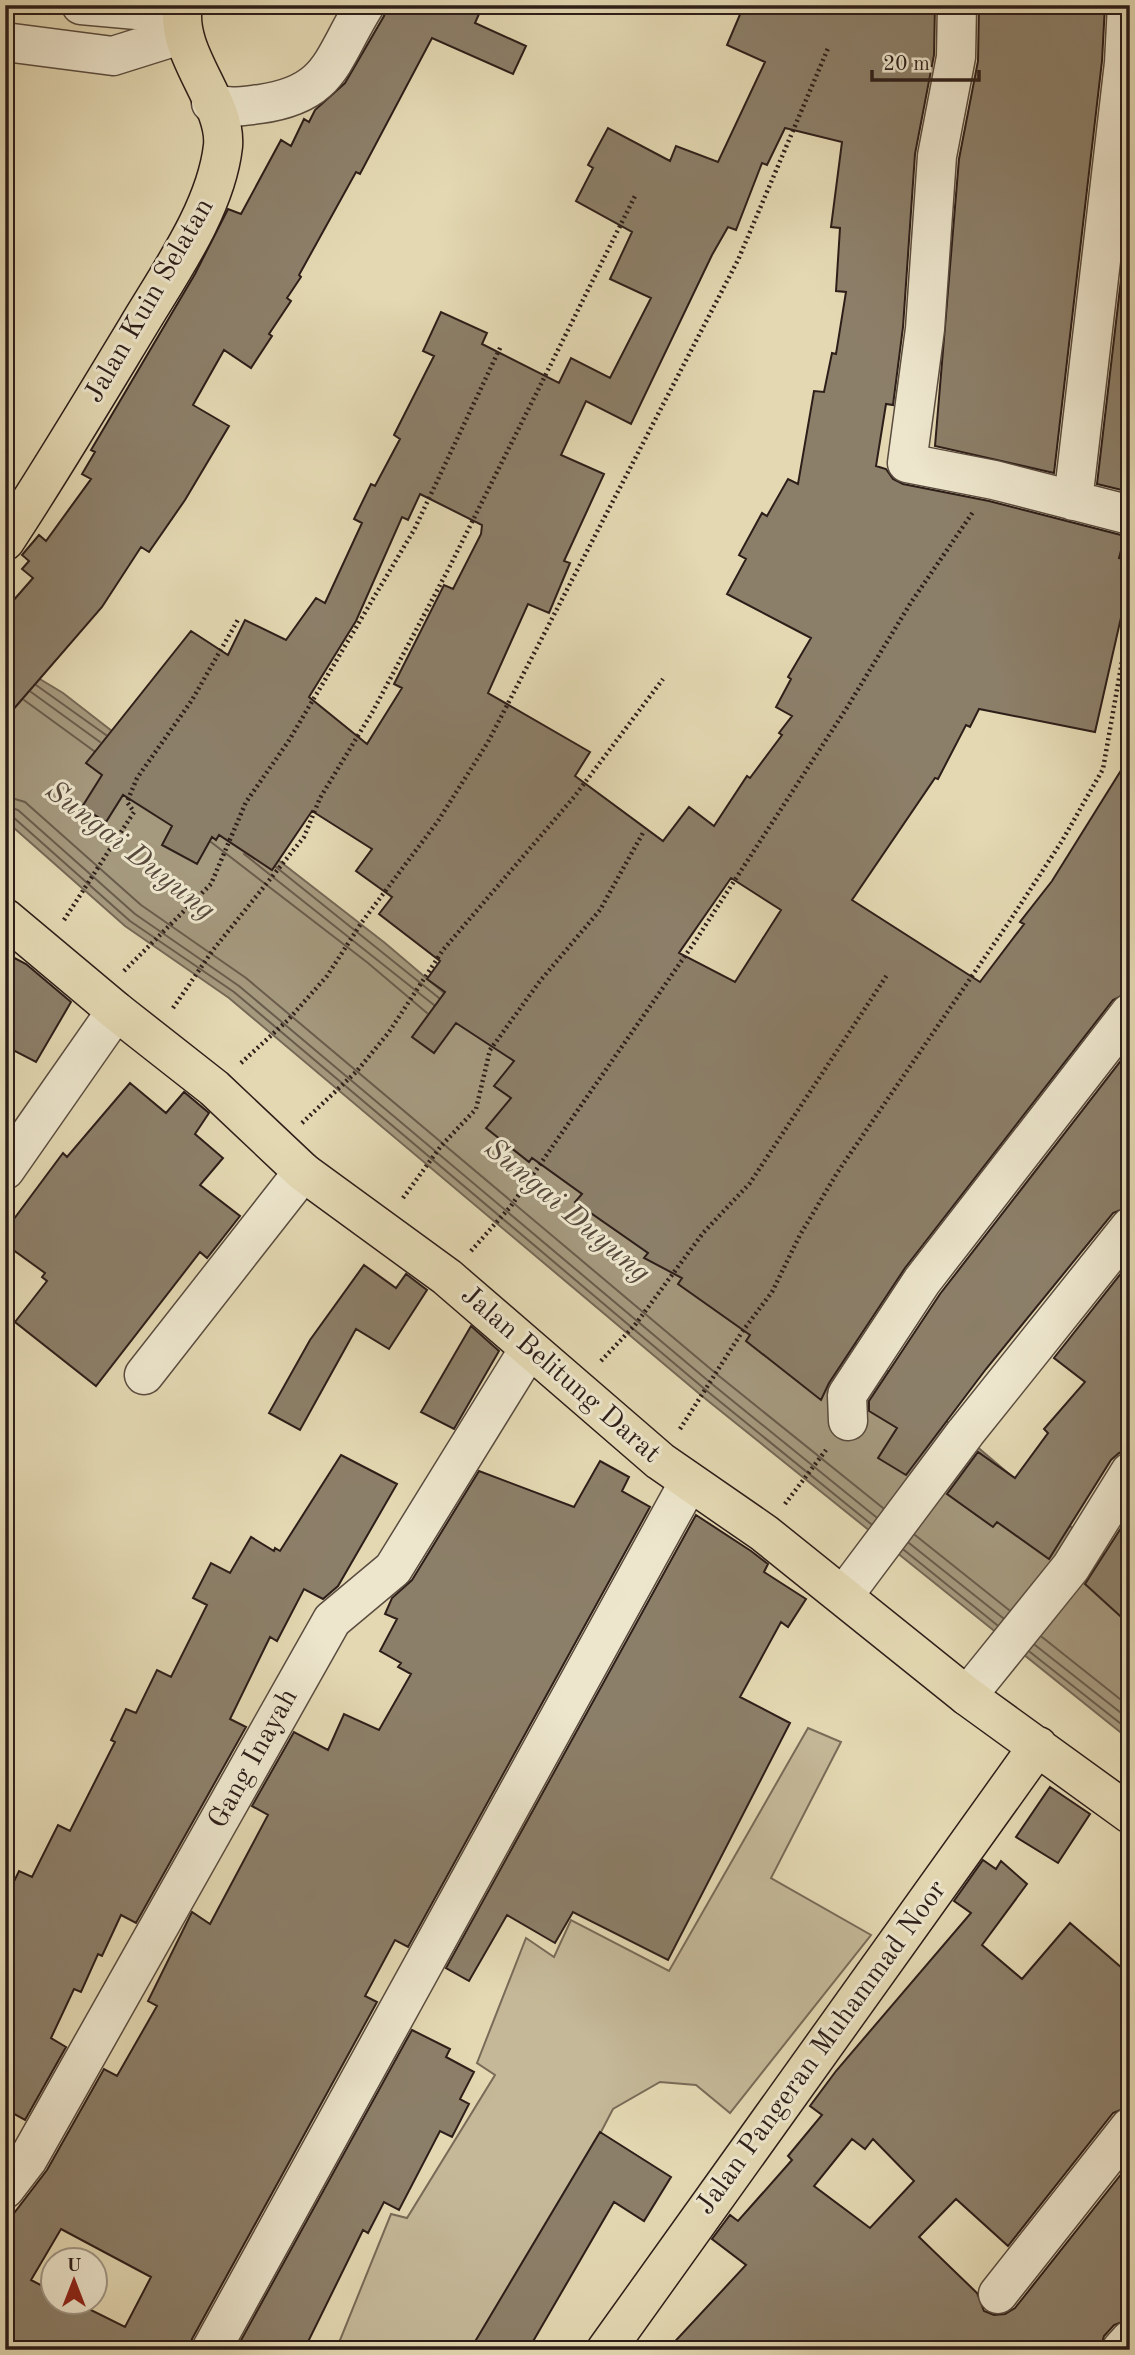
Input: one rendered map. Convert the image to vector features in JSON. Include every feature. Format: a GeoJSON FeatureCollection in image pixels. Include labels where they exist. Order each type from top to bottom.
{"type":"FeatureCollection","features":[{"type":"Feature","properties":{"kind":"main road","name":"Jalan Kuin Selatan"},"geometry":{"type":"LineString","coordinates":[[5,541],[64,451],[173,268],[216,185],[223,144],[222,127],[182,18]]}},
{"type":"Feature","properties":{"kind":"main road","name":"Jalan Belitung Darat"},"geometry":{"type":"LineString","coordinates":[[5,918],[214,1088],[289,1160],[447,1277],[574,1390],[675,1471],[764,1533],[855,1581],[967,1696],[1130,1814]]}},
{"type":"Feature","properties":{"kind":"main road","name":"Jalan Pangeran Muhammad Noor"},"geometry":{"type":"LineString","coordinates":[[606,2350],[1038,1746]]}},
{"type":"Feature","properties":{"kind":"street"},"geometry":{"type":"LineString","coordinates":[[81,5],[182,18]]}},
{"type":"Feature","properties":{"kind":"street"},"geometry":{"type":"LineString","coordinates":[[211,103],[239,107],[277,102],[317,85],[365,5]]}},
{"type":"Feature","properties":{"kind":"street"},"geometry":{"type":"LineString","coordinates":[[957,5],[956,57],[937,156],[925,329],[908,463],[994,480],[1130,515]]}},
{"type":"Feature","properties":{"kind":"street"},"geometry":{"type":"LineString","coordinates":[[1073,501],[1125,63],[1127,5]]}},
{"type":"Feature","properties":{"kind":"street"},"geometry":{"type":"LineString","coordinates":[[5,43],[113,55],[182,18]]}},
{"type":"Feature","properties":{"kind":"street"},"geometry":{"type":"LineString","coordinates":[[5,1170],[107,1003]]}},
{"type":"Feature","properties":{"kind":"street"},"geometry":{"type":"LineString","coordinates":[[848,1421],[847,1395],[922,1281],[1130,1013]]}},
{"type":"Feature","properties":{"kind":"street"},"geometry":{"type":"LineString","coordinates":[[144,1375],[289,1160]]}},
{"type":"Feature","properties":{"kind":"street"},"geometry":{"type":"LineString","coordinates":[[855,1581],[966,1433],[1130,1227]]}},
{"type":"Feature","properties":{"kind":"street","name":"Gang Inayah"},"geometry":{"type":"LineString","coordinates":[[5,2189],[28,2159],[332,1620],[393,1569],[528,1349]]}},
{"type":"Feature","properties":{"kind":"street"},"geometry":{"type":"LineString","coordinates":[[211,2350],[675,1471]]}},
{"type":"Feature","properties":{"kind":"street"},"geometry":{"type":"LineString","coordinates":[[967,1696],[1070,1567],[1130,1472]]}},
{"type":"Feature","properties":{"kind":"street"},"geometry":{"type":"LineString","coordinates":[[998,2294],[1130,2127]]}},
{"type":"Feature","properties":{"kind":"street"},"geometry":{"type":"LineString","coordinates":[[1121,2350],[1130,2340]]}},
{"type":"Feature","properties":{"kind":"path"},"geometry":{"type":"LineString","coordinates":[[214,1088],[288,1020],[327,976],[362,922],[438,821],[488,742],[542,631],[738,260],[829,46]]}},
{"type":"Feature","properties":{"kind":"path"},"geometry":{"type":"LineString","coordinates":[[153,1037],[213,950],[304,837],[320,798],[373,711],[449,568],[636,194]]}},
{"type":"Feature","properties":{"kind":"path"},"geometry":{"type":"LineString","coordinates":[[107,1003],[211,884],[246,802],[288,742],[414,530],[501,346]]}},
{"type":"Feature","properties":{"kind":"path"},"geometry":{"type":"LineString","coordinates":[[447,1277],[511,1206],[692,946],[848,706],[910,604],[994,480]]}},
{"type":"Feature","properties":{"kind":"path"},"geometry":{"type":"LineString","coordinates":[[675,1471],[742,1332],[772,1292],[800,1236],[838,1173],[1009,922],[1062,841],[1103,769],[1130,616]]}},
{"type":"Feature","properties":{"kind":"path"},"geometry":{"type":"LineString","coordinates":[[43,949],[134,813],[127,802],[137,778],[192,700],[239,618]]}},
{"type":"Feature","properties":{"kind":"path"},"geometry":{"type":"LineString","coordinates":[[289,1160],[389,1032],[443,950],[574,797],[663,678]]}},
{"type":"Feature","properties":{"kind":"path"},"geometry":{"type":"LineString","coordinates":[[382,1227],[441,1146],[476,1109],[490,1050],[540,981],[600,910],[644,831]]}},
{"type":"Feature","properties":{"kind":"path"},"geometry":{"type":"LineString","coordinates":[[574,1390],[635,1325],[704,1233],[750,1183],[887,975]]}},
{"type":"Feature","properties":{"kind":"path"},"geometry":{"type":"LineString","coordinates":[[764,1533],[848,1421]]}},
{"type":"Feature","properties":{"kind":"shaded area"},"geometry":{"type":"Polygon","coordinates":[[[808,1728],[841,1742],[771,1878],[871,1935],[730,2113],[696,2085],[660,2082],[613,2109],[487,2350],[336,2350],[391,2214],[407,2218],[495,2075],[477,2063],[526,1938],[554,1957],[571,1920],[669,1971],[808,1728]]]}},
{"type":"Feature","properties":{"kind":"water","name":"Sungai Duyung"},"geometry":{"type":"Polygon","coordinates":[[[5,658],[63,693],[385,943],[1130,1577],[1130,1740],[702,1396],[229,998],[125,926],[5,820],[5,658]]]}},
{"type":"Feature","properties":{"kind":"building"},"geometry":{"type":"Polygon","coordinates":[[[387,5],[483,5],[475,23],[526,46],[513,74],[432,38],[360,174],[356,172],[299,275],[301,277],[287,298],[291,301],[269,334],[272,336],[251,368],[224,350],[193,405],[229,426],[185,500],[149,552],[141,547],[102,607],[5,719],[5,610],[33,578],[22,569],[29,561],[22,555],[39,535],[46,541],[91,479],[82,474],[95,452],[91,450],[195,274],[228,209],[241,214],[281,140],[291,146],[304,119],[309,122],[315,110],[345,83],[384,16],[387,5]]]}},
{"type":"Feature","properties":{"kind":"building"},"geometry":{"type":"Polygon","coordinates":[[[744,5],[935,5],[934,55],[915,154],[903,327],[893,405],[886,404],[876,466],[886,469],[893,479],[903,484],[989,501],[1125,536],[1119,558],[1130,561],[1130,578],[1095,732],[979,709],[970,727],[966,725],[938,779],[935,778],[852,900],[980,982],[1024,924],[1020,922],[1052,881],[1130,756],[1130,992],[1113,1000],[905,1268],[829,1383],[821,1400],[746,1341],[750,1335],[678,1284],[682,1278],[644,1258],[648,1253],[575,1202],[582,1194],[532,1158],[529,1162],[486,1128],[511,1098],[494,1086],[514,1061],[456,1023],[434,1053],[412,1037],[445,992],[427,979],[440,961],[379,914],[392,897],[356,871],[372,849],[312,811],[272,870],[219,835],[216,840],[212,837],[197,864],[162,845],[172,826],[123,795],[106,822],[82,807],[102,775],[86,763],[191,631],[228,655],[245,620],[286,640],[316,598],[325,603],[362,523],[354,519],[371,484],[375,486],[400,439],[394,435],[434,356],[423,351],[441,312],[487,333],[482,344],[559,383],[571,358],[610,378],[651,298],[610,279],[632,232],[576,201],[593,168],[588,165],[608,128],[670,161],[676,146],[718,162],[765,62],[727,45],[744,5]],[[785,128],[767,165],[762,163],[736,230],[728,227],[712,255],[631,424],[586,401],[561,455],[604,474],[564,561],[570,563],[549,613],[528,604],[488,693],[590,752],[575,776],[663,841],[689,807],[714,826],[747,776],[750,778],[782,735],[779,733],[792,716],[776,707],[791,679],[788,677],[811,638],[727,594],[746,559],[739,555],[762,513],[767,516],[788,479],[798,484],[814,391],[824,392],[832,353],[836,354],[846,292],[836,291],[840,228],[831,227],[842,142],[785,128]],[[420,494],[408,520],[402,517],[356,621],[309,697],[367,744],[402,688],[394,684],[444,585],[453,589],[481,534],[482,525],[420,494]],[[731,878],[679,953],[735,982],[781,910],[731,878]]]}},
{"type":"Feature","properties":{"kind":"building"},"geometry":{"type":"Polygon","coordinates":[[[979,5],[1105,5],[1102,61],[1054,473],[935,446],[959,159],[978,61],[979,5]]]}},
{"type":"Feature","properties":{"kind":"building"},"geometry":{"type":"Polygon","coordinates":[[[1130,203],[1130,492],[1097,484],[1130,203]]]}},
{"type":"Feature","properties":{"kind":"building"},"geometry":{"type":"Polygon","coordinates":[[[5,953],[26,964],[71,1002],[36,1062],[5,1046],[5,953]]]}},
{"type":"Feature","properties":{"kind":"building"},"geometry":{"type":"Polygon","coordinates":[[[1130,1049],[1130,1206],[1113,1213],[986,1369],[906,1475],[878,1458],[897,1428],[869,1411],[869,1401],[940,1294],[1130,1049]]]}},
{"type":"Feature","properties":{"kind":"building"},"geometry":{"type":"Polygon","coordinates":[[[130,1083],[166,1113],[184,1092],[209,1113],[195,1134],[223,1158],[200,1185],[240,1216],[207,1258],[200,1252],[96,1386],[15,1322],[47,1281],[42,1277],[45,1273],[5,1244],[5,1231],[63,1153],[67,1157],[130,1083]]]}},
{"type":"Feature","properties":{"kind":"building"},"geometry":{"type":"Polygon","coordinates":[[[1130,1262],[1130,1450],[1119,1453],[1111,1460],[1049,1559],[997,1522],[993,1527],[947,1494],[978,1452],[1015,1478],[1048,1433],[1044,1429],[1085,1382],[1054,1358],[1130,1262]]]}},
{"type":"Feature","properties":{"kind":"building"},"geometry":{"type":"Polygon","coordinates":[[[364,1265],[396,1288],[406,1274],[427,1290],[389,1349],[356,1329],[300,1430],[269,1413],[310,1340],[364,1265]]]}},
{"type":"Feature","properties":{"kind":"building"},"geometry":{"type":"Polygon","coordinates":[[[471,1326],[499,1351],[454,1429],[421,1412],[471,1326]]]}},
{"type":"Feature","properties":{"kind":"building"},"geometry":{"type":"Polygon","coordinates":[[[341,1455],[397,1484],[338,1586],[323,1599],[304,1589],[277,1641],[270,1637],[230,1719],[246,1727],[136,1923],[121,1915],[102,1956],[98,1954],[81,1992],[74,1989],[51,2038],[66,2047],[25,2120],[5,2109],[5,1900],[19,1871],[32,1877],[58,1825],[70,1831],[115,1742],[111,1740],[126,1709],[136,1713],[157,1670],[171,1677],[207,1605],[193,1598],[211,1563],[230,1573],[251,1537],[274,1551],[275,1548],[280,1551],[341,1455]]]}},
{"type":"Feature","properties":{"kind":"building"},"geometry":{"type":"Polygon","coordinates":[[[600,1461],[629,1477],[622,1491],[650,1507],[408,1947],[395,1940],[365,1996],[377,2002],[192,2339],[189,2350],[5,2350],[5,2225],[47,2170],[104,2069],[117,2076],[157,2006],[148,2001],[192,1912],[210,1924],[268,1815],[252,1806],[294,1732],[328,1750],[344,1714],[379,1730],[411,1674],[398,1667],[401,1663],[380,1651],[397,1619],[385,1614],[392,1598],[412,1580],[479,1471],[574,1507],[600,1461]]]}},
{"type":"Feature","properties":{"kind":"building"},"geometry":{"type":"Polygon","coordinates":[[[1130,1514],[1130,1625],[1085,1584],[1130,1514]]]}},
{"type":"Feature","properties":{"kind":"building"},"geometry":{"type":"Polygon","coordinates":[[[696,1515],[751,1551],[768,1564],[764,1572],[806,1599],[788,1627],[781,1622],[740,1697],[790,1723],[668,1960],[573,1912],[555,1943],[507,1915],[469,1981],[446,1968],[696,1515]]]}},
{"type":"Feature","properties":{"kind":"building"},"geometry":{"type":"Polygon","coordinates":[[[1050,1787],[1090,1814],[1058,1863],[1016,1837],[1050,1787]]]}},
{"type":"Feature","properties":{"kind":"building"},"geometry":{"type":"Polygon","coordinates":[[[983,1860],[996,1869],[1001,1861],[1027,1884],[982,1945],[1022,1979],[1070,1923],[1130,1975],[1130,2106],[1113,2113],[1008,2246],[956,2199],[919,2237],[977,2293],[984,2311],[994,2315],[1005,2314],[1015,2308],[1130,2163],[1130,2319],[1114,2325],[1104,2336],[1100,2350],[667,2350],[746,2265],[712,2239],[730,2215],[738,2221],[792,2160],[788,2156],[822,2115],[810,2106],[836,2071],[971,1913],[954,1901],[983,1860]],[[852,2139],[814,2186],[870,2228],[914,2181],[873,2139],[865,2149],[852,2139]]]}},
{"type":"Feature","properties":{"kind":"building"},"geometry":{"type":"Polygon","coordinates":[[[412,2030],[450,2049],[446,2057],[474,2072],[460,2099],[469,2104],[452,2137],[440,2131],[399,2210],[384,2202],[368,2233],[363,2230],[304,2350],[255,2350],[240,2342],[412,2030]]]}},
{"type":"Feature","properties":{"kind":"building"},"geometry":{"type":"Polygon","coordinates":[[[600,2132],[671,2177],[644,2221],[614,2202],[528,2350],[470,2350],[600,2132]]]}}]}
